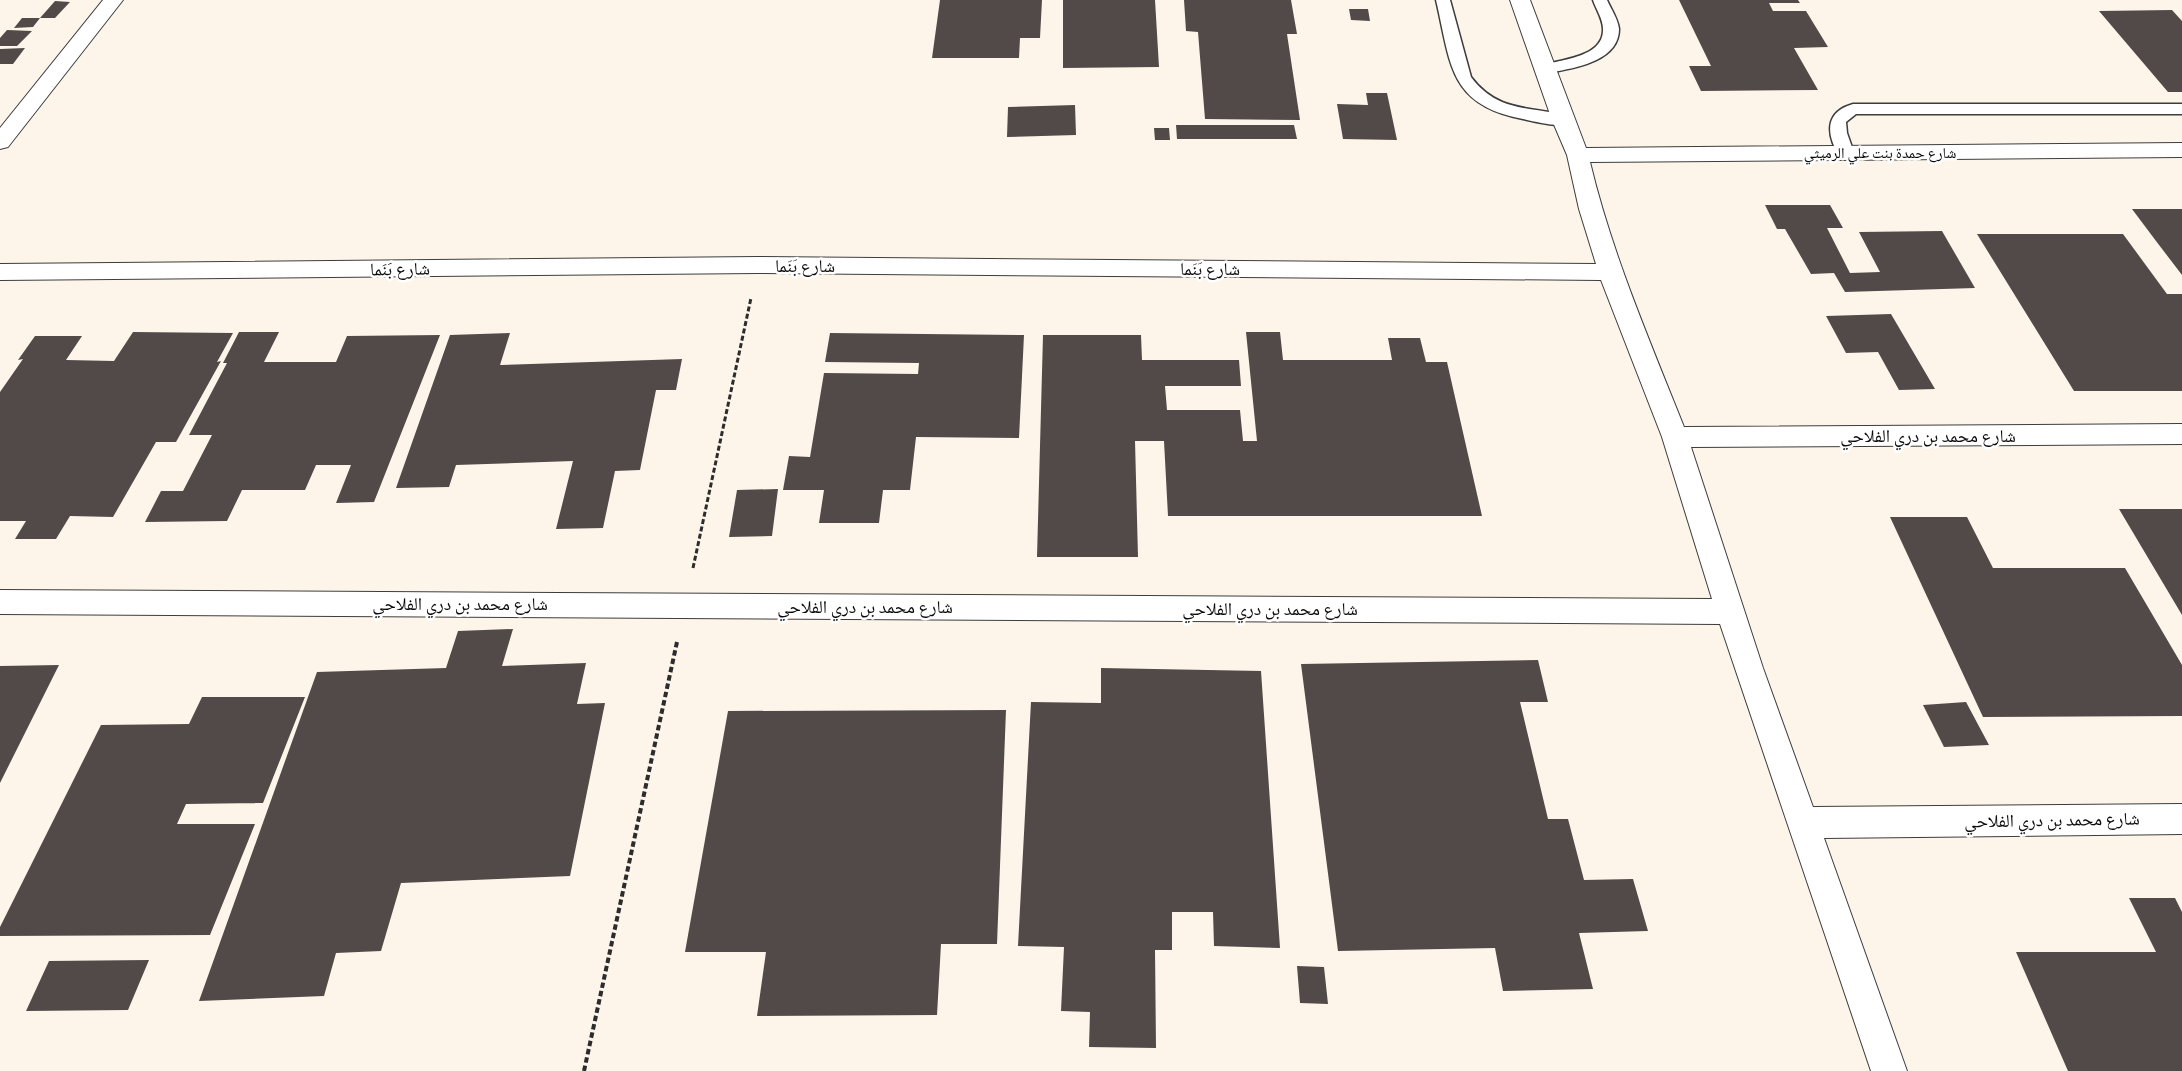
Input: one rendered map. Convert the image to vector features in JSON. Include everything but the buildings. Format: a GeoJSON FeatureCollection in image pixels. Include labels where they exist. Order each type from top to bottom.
{"type":"FeatureCollection","features":[{"type":"Feature","properties":{"kind":"street"},"geometry":{"type":"LineString","coordinates":[[0,142],[112,0]]}},
{"type":"Feature","properties":{"kind":"street"},"geometry":{"type":"LineString","coordinates":[[1520,0],[1562,120],[1578,155],[1590,209],[1610,272],[1675,437],[1730,612],[1888,1071]]}},
{"type":"Feature","properties":{"kind":"street","name":"شارع حمدة بنت علي الرميثي"},"geometry":{"type":"LineString","coordinates":[[1578,155],[2182,150]]}},
{"type":"Feature","properties":{"kind":"street","name":"شارع بَنَما"},"geometry":{"type":"LineString","coordinates":[[0,272],[758,265],[1610,272]]}},
{"type":"Feature","properties":{"kind":"street","name":"شارع محمد بن دري الفلاحي"},"geometry":{"type":"LineString","coordinates":[[1675,437],[2182,434]]}},
{"type":"Feature","properties":{"kind":"street","name":"شارع محمد بن دري الفلاحي"},"geometry":{"type":"LineString","coordinates":[[0,602],[1730,612]]}},
{"type":"Feature","properties":{"kind":"street","name":"شارع محمد بن دري الفلاحي"},"geometry":{"type":"LineString","coordinates":[[1802,823],[2182,819]]}},
{"type":"Feature","properties":{"kind":"lane"},"geometry":{"type":"LineString","coordinates":[[1443,0],[1463,77],[1470,88],[1481,99],[1496,107],[1514,113],[1562,120]]}},
{"type":"Feature","properties":{"kind":"lane"},"geometry":{"type":"LineString","coordinates":[[1544,69],[1582,61],[1598,53],[1608,42],[1611,29],[1600,0]]}},
{"type":"Feature","properties":{"kind":"lane"},"geometry":{"type":"LineString","coordinates":[[1846,153],[1837,125],[1844,113],[1853,110],[2182,109]]}},
{"type":"Feature","properties":{"kind":"path"},"geometry":{"type":"LineString","coordinates":[[584,1071],[758,265]]}}]}
